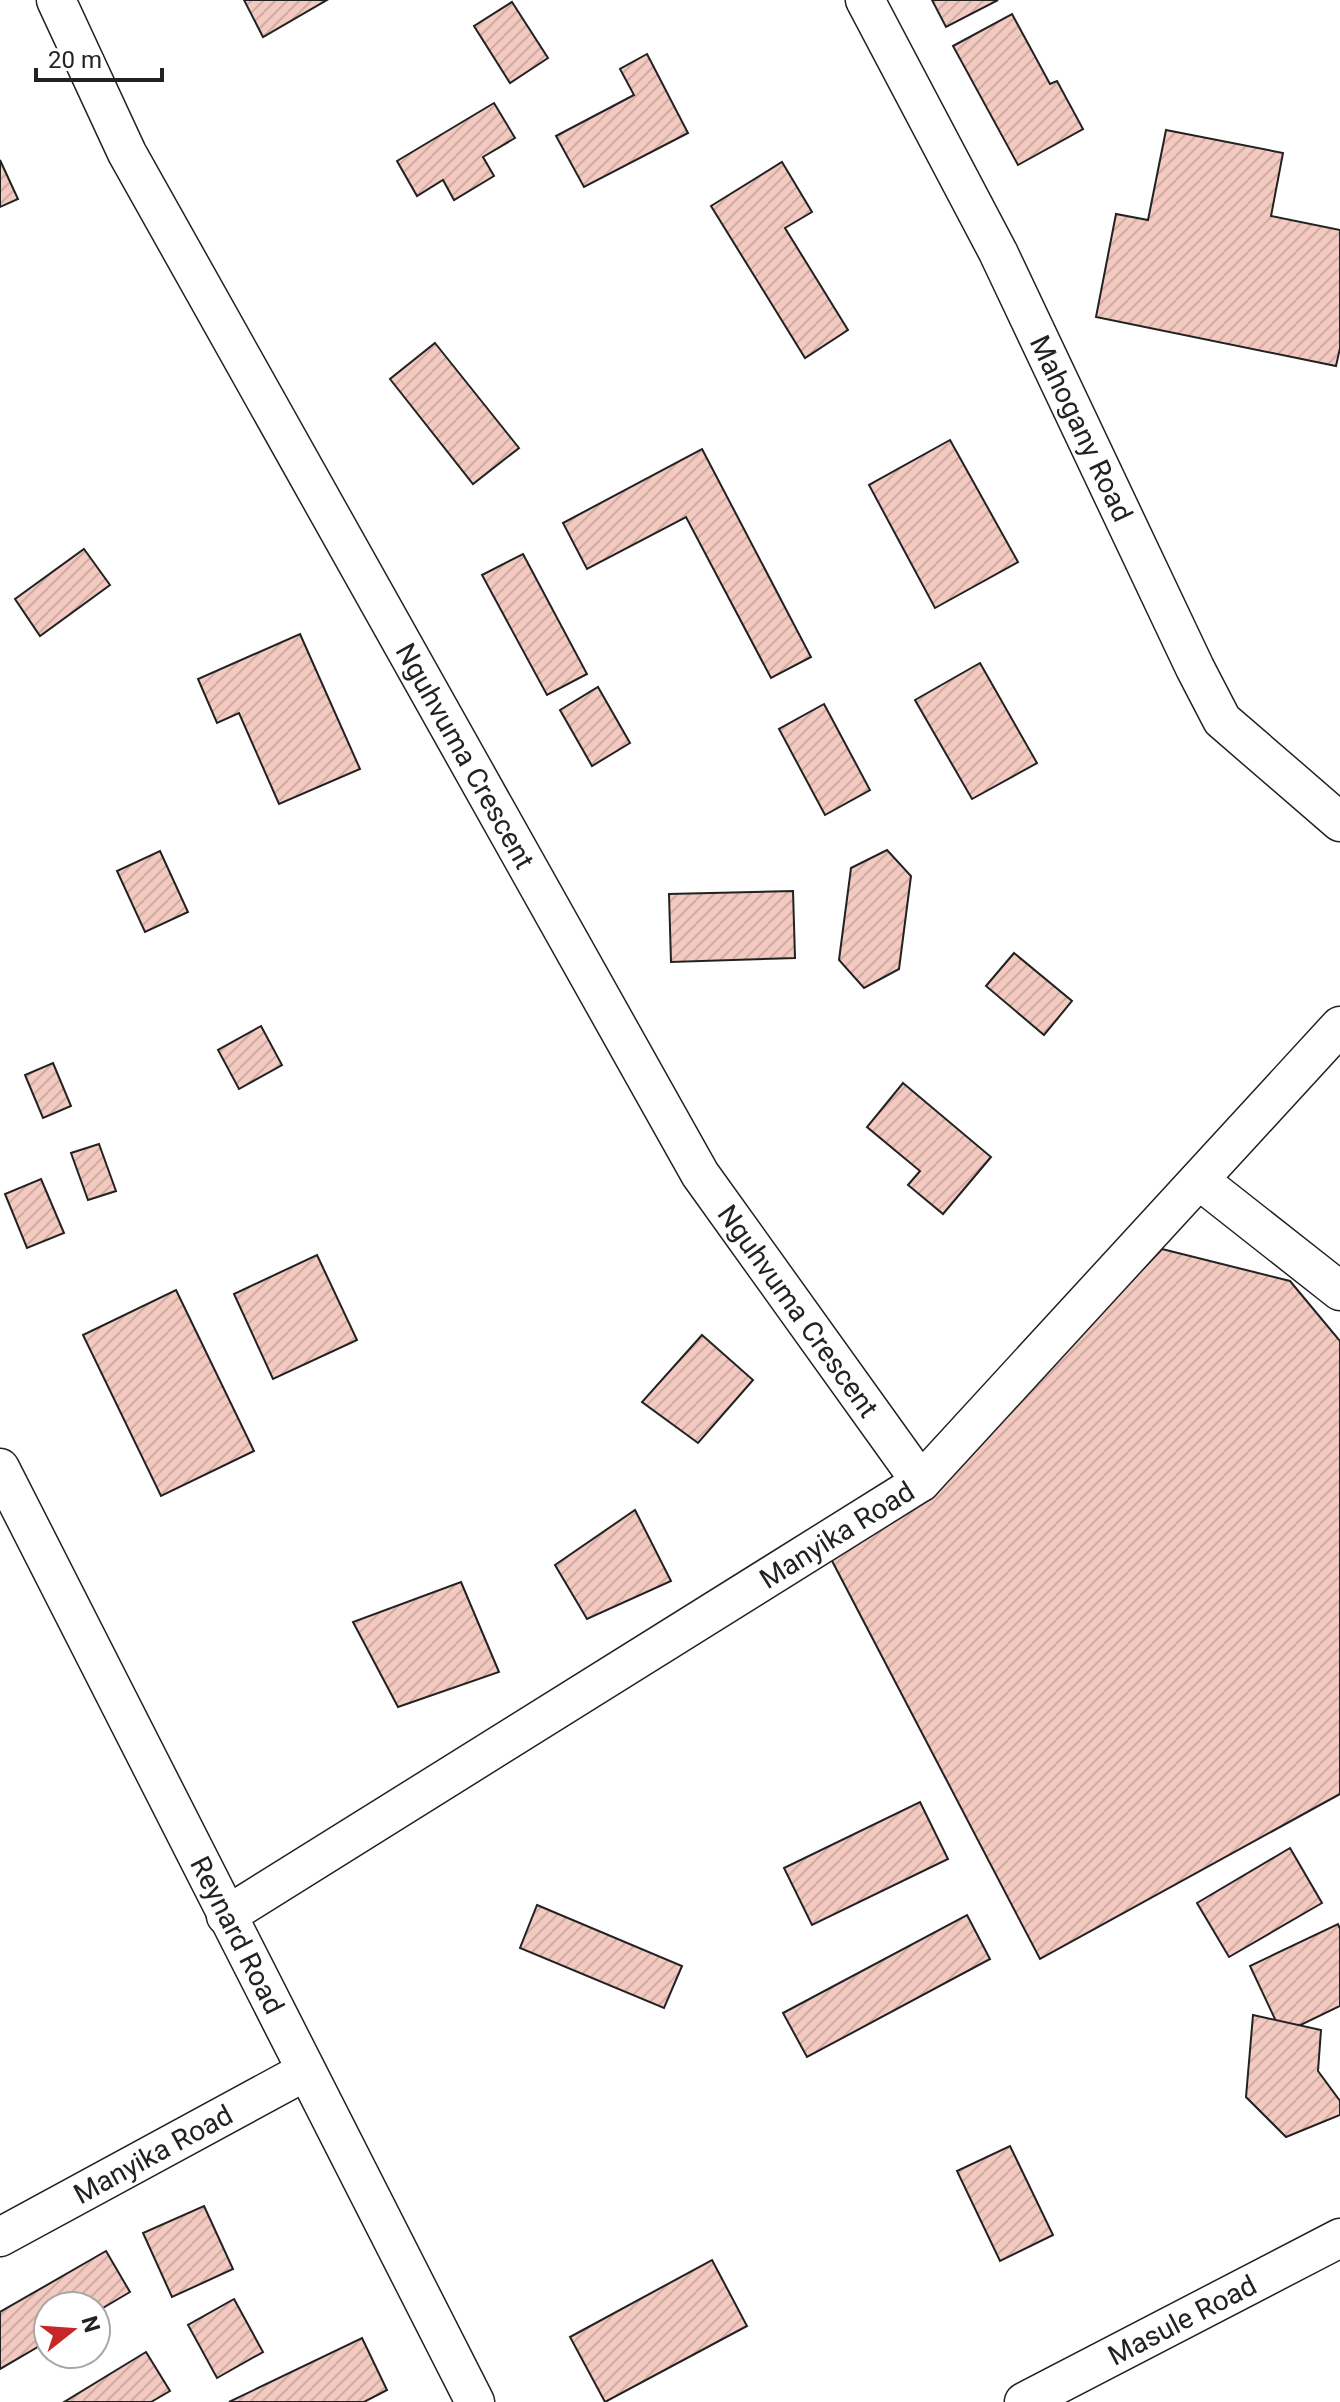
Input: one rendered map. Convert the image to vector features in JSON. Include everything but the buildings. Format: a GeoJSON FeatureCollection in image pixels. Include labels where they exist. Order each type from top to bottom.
{"type":"FeatureCollection","features":[{"type":"Feature","properties":{"kind":"street","name":"Nguhvuma Crescent"},"geometry":{"type":"LineString","coordinates":[[56,0],[127,153],[700,1174],[921,1482]]}},
{"type":"Feature","properties":{"kind":"street","name":"Mahogany Road"},"geometry":{"type":"LineString","coordinates":[[865,0],[998,252],[1222,720],[1340,822]]}},
{"type":"Feature","properties":{"kind":"street","name":"Manyika Road"},"geometry":{"type":"LineString","coordinates":[[226,1916],[921,1482],[1340,1026]]}},
{"type":"Feature","properties":{"kind":"street"},"geometry":{"type":"LineString","coordinates":[[1199,1180],[1340,1291]]}},
{"type":"Feature","properties":{"kind":"street","name":"Reynard Road"},"geometry":{"type":"LineString","coordinates":[[0,1468],[475,2402]]}},
{"type":"Feature","properties":{"kind":"street","name":"Manyika Road"},"geometry":{"type":"LineString","coordinates":[[0,2237],[306,2071]]}},
{"type":"Feature","properties":{"kind":"street","name":"Masule Road"},"geometry":{"type":"LineString","coordinates":[[1024,2402],[1340,2238]]}}]}
